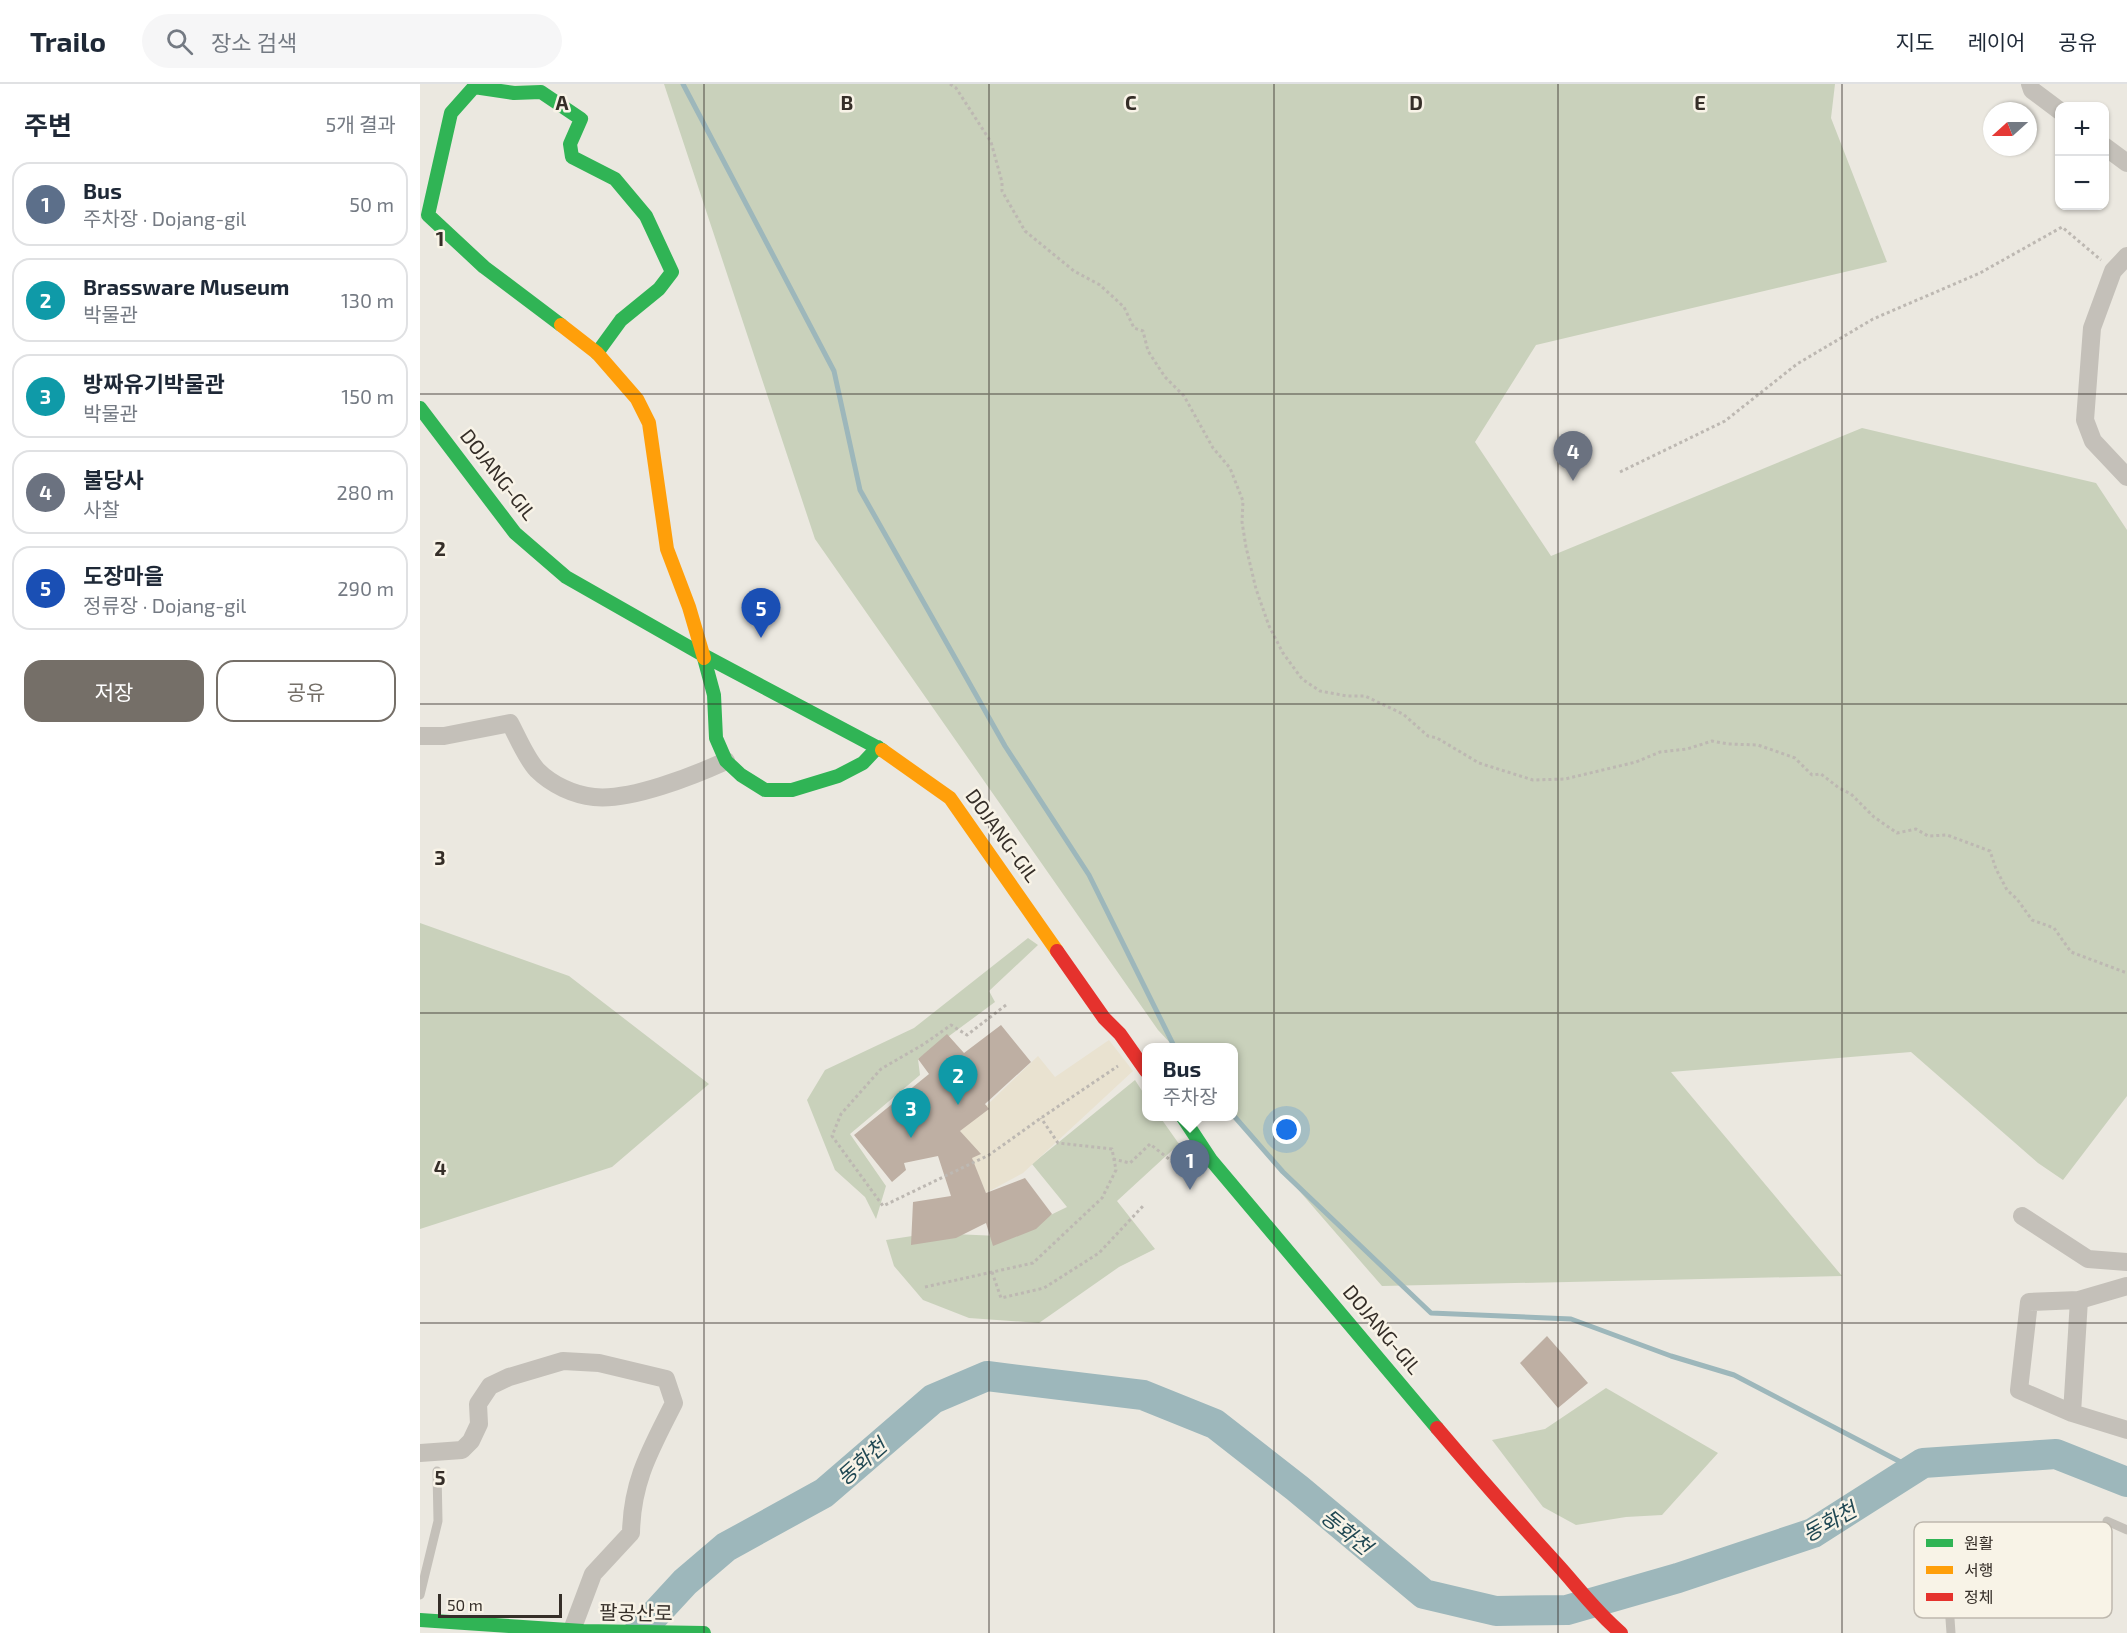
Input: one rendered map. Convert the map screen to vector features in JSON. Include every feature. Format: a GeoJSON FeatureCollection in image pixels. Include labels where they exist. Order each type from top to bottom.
{"type":"FeatureCollection","features":[{"type":"Feature","properties":{"kind":"street"},"geometry":{"type":"LineString","coordinates":[[2030,84],[2032,90],[2055,107]]}},
{"type":"Feature","properties":{"kind":"street"},"geometry":{"type":"LineString","coordinates":[[597,353],[621,320],[659,289],[672,272],[646,216],[615,179],[572,158],[570,144],[581,119],[541,92],[514,93],[474,87],[466,88],[451,113],[424,216],[484,267],[597,353],[637,399],[650,423],[667,549],[689,607],[703,655],[714,695],[716,738],[726,761],[741,776],[765,790],[792,790],[838,776],[863,763],[878,747]]}},
{"type":"Feature","properties":{"kind":"street"},"geometry":{"type":"LineString","coordinates":[[2109,150],[2127,163]]}},
{"type":"Feature","properties":{"kind":"street"},"geometry":{"type":"LineString","coordinates":[[2127,256],[2113,271],[2092,328],[2085,420],[2093,441],[2127,477]]}},
{"type":"Feature","properties":{"kind":"street","name":"DOJANG-GIL"},"geometry":{"type":"LineString","coordinates":[[420,408],[515,533],[566,577],[703,655],[878,747],[950,798],[1104,1018],[1120,1034],[1142,1066]]}},
{"type":"Feature","properties":{"kind":"street"},"geometry":{"type":"LineString","coordinates":[[420,736],[444,736],[510,723],[536,769],[556,786],[594,797],[628,795],[702,772],[726,761]]}},
{"type":"Feature","properties":{"kind":"street","name":"DOJANG-GIL"},"geometry":{"type":"LineString","coordinates":[[1186,1121],[1211,1160],[1501,1504],[1557,1564],[1598,1613],[1621,1633]]}},
{"type":"Feature","properties":{"kind":"street"},"geometry":{"type":"LineString","coordinates":[[2022,1216],[2088,1259],[2127,1262]]}},
{"type":"Feature","properties":{"kind":"street"},"geometry":{"type":"LineString","coordinates":[[2127,1286],[2079,1300],[2029,1302],[2019,1390],[2072,1413],[2127,1430]]}},
{"type":"Feature","properties":{"kind":"street"},"geometry":{"type":"LineString","coordinates":[[2072,1413],[2079,1300]]}},
{"type":"Feature","properties":{"kind":"street"},"geometry":{"type":"LineString","coordinates":[[420,1453],[462,1450],[471,1441],[479,1424],[478,1404],[490,1386],[509,1377],[563,1361],[599,1363],[666,1379],[674,1403],[642,1465],[632,1511],[631,1533],[592,1574],[578,1630]]}},
{"type":"Feature","properties":{"kind":"street"},"geometry":{"type":"LineString","coordinates":[[1598,1613],[1602,1633]]}},
{"type":"Feature","properties":{"kind":"street","name":"팔공산로"},"geometry":{"type":"LineString","coordinates":[[420,1620],[578,1630],[704,1633]]}},
{"type":"Feature","properties":{"kind":"lane"},"geometry":{"type":"LineString","coordinates":[[420,1595],[438,1521],[437,1471]]}},
{"type":"Feature","properties":{"kind":"lane"},"geometry":{"type":"LineString","coordinates":[[2112,1523],[2127,1530]]}},
{"type":"Feature","properties":{"kind":"lane"},"geometry":{"type":"LineString","coordinates":[[1950,1618],[1951,1633]]}},
{"type":"Feature","properties":{"kind":"path"},"geometry":{"type":"LineString","coordinates":[[950,84],[956,88],[991,142],[1002,182],[1002,191],[1025,231],[1074,271],[1100,285],[1124,308],[1134,328],[1143,331],[1148,351],[1165,377],[1184,396],[1213,448],[1230,468],[1243,501],[1242,522],[1256,589],[1269,626],[1283,653],[1302,679],[1320,691],[1347,696],[1365,696],[1403,714],[1428,736],[1437,738],[1479,763],[1533,780],[1565,779],[1636,762],[1660,752],[1687,749],[1712,741],[1758,745],[1795,758],[1812,775],[1821,774],[1851,794],[1874,818],[1897,833],[1916,829],[1928,836],[1947,835],[1990,851],[2007,890],[2017,899],[2032,920],[2054,928],[2071,952],[2127,973]]}},
{"type":"Feature","properties":{"kind":"path"},"geometry":{"type":"LineString","coordinates":[[1620,472],[1725,421],[1797,364],[1873,319],[1980,273],[2062,227],[2113,271]]}},
{"type":"Feature","properties":{"kind":"path"},"geometry":{"type":"LineString","coordinates":[[1006,1005],[967,1035],[951,1025],[924,1044],[880,1069],[841,1114],[832,1136],[883,1206],[989,1155],[1134,1055]]}},
{"type":"Feature","properties":{"kind":"path"},"geometry":{"type":"LineString","coordinates":[[925,1287],[1033,1263],[1102,1198],[1116,1170],[1112,1149],[1058,1143],[1041,1118]]}},
{"type":"Feature","properties":{"kind":"path"},"geometry":{"type":"LineString","coordinates":[[1113,1159],[1130,1163],[1150,1144],[1184,1171]]}},
{"type":"Feature","properties":{"kind":"path"},"geometry":{"type":"LineString","coordinates":[[992,1272],[1001,1298],[1044,1288],[1099,1253],[1143,1206]]}},
{"type":"Feature","properties":{"kind":"green space"},"geometry":{"type":"Polygon","coordinates":[[[664,84],[1835,84],[1831,118],[1887,262],[1536,345],[1475,442],[1551,556],[1862,428],[2096,483],[2127,530],[2127,1096],[2063,1180],[2038,1163],[1911,1052],[1671,1072],[1842,1276],[1382,1286],[1238,1121],[1238,1043],[1170,1043],[1158,1030],[815,539],[664,84]]]}},
{"type":"Feature","properties":{"kind":"green space"},"geometry":{"type":"Polygon","coordinates":[[[420,923],[569,976],[709,1084],[612,1167],[420,1229],[420,923]]]}},
{"type":"Feature","properties":{"kind":"green space"},"geometry":{"type":"Polygon","coordinates":[[[1028,938],[1038,945],[989,991],[995,1002],[918,1059],[920,1075],[850,1134],[886,1186],[876,1219],[865,1197],[835,1170],[807,1100],[825,1070],[914,1028],[1028,938]]]}},
{"type":"Feature","properties":{"kind":"green space"},"geometry":{"type":"Polygon","coordinates":[[[1135,1080],[1142,1091],[1142,1121],[1163,1121],[1179,1144],[1117,1201],[1155,1249],[1119,1267],[1039,1323],[969,1318],[923,1300],[894,1266],[886,1240],[932,1233],[998,1236],[1030,1225],[1067,1207],[1032,1164],[1135,1080]]]}},
{"type":"Feature","properties":{"kind":"green space"},"geometry":{"type":"Polygon","coordinates":[[[1606,1388],[1718,1453],[1662,1515],[1626,1517],[1576,1525],[1543,1507],[1492,1440],[1545,1429],[1606,1388]]]}},
{"type":"Feature","properties":{"kind":"shaded area"},"geometry":{"type":"Polygon","coordinates":[[[1109,1040],[1133,1071],[1023,1173],[986,1193],[960,1131],[1038,1056],[1055,1077],[1109,1040]]]}},
{"type":"Feature","properties":{"kind":"building"},"geometry":{"type":"Polygon","coordinates":[[[1001,1025],[1031,1062],[985,1104],[989,1109],[960,1131],[981,1154],[972,1158],[986,1193],[1025,1178],[1052,1214],[1036,1229],[993,1246],[986,1223],[956,1238],[911,1245],[913,1202],[951,1196],[938,1156],[904,1163],[906,1170],[892,1182],[854,1135],[929,1074],[918,1059],[947,1034],[964,1053],[1001,1025]]]}},
{"type":"Feature","properties":{"kind":"building"},"geometry":{"type":"Polygon","coordinates":[[[1547,1336],[1588,1383],[1558,1408],[1520,1363],[1547,1336]]]}},
{"type":"Feature","properties":{"kind":"waterway"},"geometry":{"type":"LineString","coordinates":[[683,84],[834,371],[860,490],[1005,746],[1089,875],[1173,1043]]}},
{"type":"Feature","properties":{"kind":"waterway"},"geometry":{"type":"LineString","coordinates":[[1238,1121],[1283,1172],[1431,1313],[1571,1319],[1671,1356],[1734,1375],[1914,1469]]}},
{"type":"Feature","properties":{"kind":"waterway","name":"동화천"},"geometry":{"type":"LineString","coordinates":[[638,1633],[685,1582],[726,1547],[824,1493],[933,1399],[987,1376],[1143,1395],[1215,1424],[1297,1488],[1424,1594],[1496,1611],[1567,1610],[1678,1578],[1813,1533],[1923,1463],[2056,1454],[2127,1482]]}},
{"type":"Feature","properties":{"kind":"traffic: fast"},"geometry":{"type":"LineString","coordinates":[[561,325],[484,267],[428,215],[451,113],[474,87],[514,93],[541,92],[581,119],[570,144],[572,157],[615,179],[646,216],[672,272],[659,289],[621,320],[597,353]]}},
{"type":"Feature","properties":{"kind":"traffic: fast"},"geometry":{"type":"LineString","coordinates":[[420,408],[515,533],[566,577],[703,655],[882,750]]}},
{"type":"Feature","properties":{"kind":"traffic: fast"},"geometry":{"type":"LineString","coordinates":[[704,658],[714,695],[716,738],[726,761],[741,775],[765,790],[792,790],[838,776],[863,763],[878,747]]}},
{"type":"Feature","properties":{"kind":"traffic: fast"},"geometry":{"type":"LineString","coordinates":[[1185,1121],[1211,1160],[1437,1428]]}},
{"type":"Feature","properties":{"kind":"traffic: fast"},"geometry":{"type":"LineString","coordinates":[[420,1620],[583,1631],[704,1633]]}},
{"type":"Feature","properties":{"kind":"traffic: slow"},"geometry":{"type":"LineString","coordinates":[[561,325],[597,353],[637,399],[649,423],[667,549],[689,607],[704,658]]}},
{"type":"Feature","properties":{"kind":"traffic: slow"},"geometry":{"type":"LineString","coordinates":[[882,750],[950,798],[1057,951]]}},
{"type":"Feature","properties":{"kind":"traffic: jam"},"geometry":{"type":"LineString","coordinates":[[1057,951],[1104,1018],[1120,1034],[1142,1065]]}},
{"type":"Feature","properties":{"kind":"traffic: jam"},"geometry":{"type":"LineString","coordinates":[[1437,1428],[1595,1608],[1621,1633]]}},
{"type":"Feature","properties":{"kind":"place","name":"불당사"},"geometry":{"type":"Point","coordinates":[1573,481]}},
{"type":"Feature","properties":{"kind":"place","name":"도장마을"},"geometry":{"type":"Point","coordinates":[761,638]}},
{"type":"Feature","properties":{"kind":"place","name":"Brassware Museum"},"geometry":{"type":"Point","coordinates":[958,1105]}},
{"type":"Feature","properties":{"kind":"place","name":"방짜유기박물관"},"geometry":{"type":"Point","coordinates":[911,1138]}},
{"type":"Feature","properties":{"kind":"place","name":"Bus"},"geometry":{"type":"Point","coordinates":[1190,1190]}}]}
